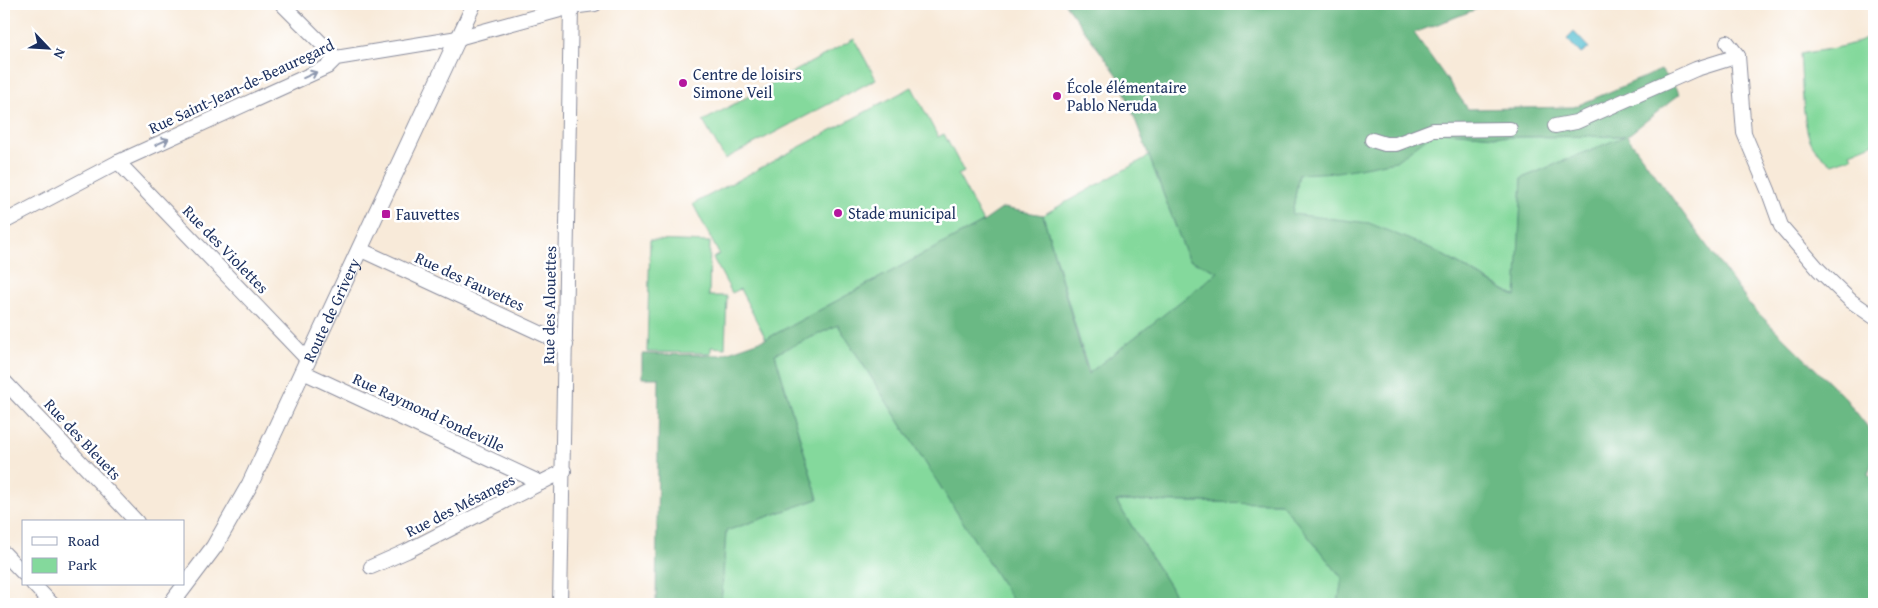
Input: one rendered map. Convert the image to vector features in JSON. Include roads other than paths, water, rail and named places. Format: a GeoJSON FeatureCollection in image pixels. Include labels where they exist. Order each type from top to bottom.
{"type":"FeatureCollection","features":[{"type":"Feature","properties":{"kind":"street"},"geometry":{"type":"LineString","coordinates":[[282,4],[336,58]]}},
{"type":"Feature","properties":{"kind":"street","name":"Route de Grivery"},"geometry":{"type":"LineString","coordinates":[[188,575],[214,547],[250,484],[474,4]]}},
{"type":"Feature","properties":{"kind":"street","name":"Rue Saint-Jean-de-Beauregard"},"geometry":{"type":"LineString","coordinates":[[4,222],[118,162],[327,67],[336,58],[458,38],[572,7],[595,4]]}},
{"type":"Feature","properties":{"kind":"street","name":"Rue des Alouettes"},"geometry":{"type":"LineString","coordinates":[[560,604],[572,7]]}},
{"type":"Feature","properties":{"kind":"street"},"geometry":{"type":"LineString","coordinates":[[1727,42],[1738,56],[1744,133],[1781,226],[1819,270],[1852,301],[1874,317]]}},
{"type":"Feature","properties":{"kind":"street"},"geometry":{"type":"LineString","coordinates":[[1555,126],[1576,122],[1696,69],[1738,56]]}},
{"type":"Feature","properties":{"kind":"street"},"geometry":{"type":"LineString","coordinates":[[1372,140],[1385,144],[1396,144],[1433,130],[1510,129]]}},
{"type":"Feature","properties":{"kind":"street","name":"Rue des Violettes"},"geometry":{"type":"LineString","coordinates":[[118,162],[306,366]]}},
{"type":"Feature","properties":{"kind":"street","name":"Rue des Fauvettes"},"geometry":{"type":"LineString","coordinates":[[359,249],[566,345]]}},
{"type":"Feature","properties":{"kind":"street","name":"Rue Raymond Fondeville"},"geometry":{"type":"LineString","coordinates":[[306,366],[541,482]]}},
{"type":"Feature","properties":{"kind":"street","name":"Rue des Bleuets"},"geometry":{"type":"LineString","coordinates":[[4,381],[135,520]]}},
{"type":"Feature","properties":{"kind":"street","name":"Rue des Mésanges"},"geometry":{"type":"LineString","coordinates":[[372,568],[408,552],[564,471]]}},
{"type":"Feature","properties":{"kind":"street"},"geometry":{"type":"LineString","coordinates":[[4,553],[22,572]]}},
{"type":"Feature","properties":{"kind":"street"},"geometry":{"type":"LineString","coordinates":[[35,586],[52,604]]}},
{"type":"Feature","properties":{"kind":"street","name":"Route de Grivery"},"geometry":{"type":"LineString","coordinates":[[171,604],[182,586]]}},
{"type":"Feature","properties":{"kind":"water"},"geometry":{"type":"Polygon","coordinates":[[[1574,32],[1589,48],[1581,54],[1567,39],[1574,32]]]}},
{"type":"Feature","properties":{"kind":"place","name":"Centre de loisirs Simone Veil"},"geometry":{"type":"Point","coordinates":[683,83]}},
{"type":"Feature","properties":{"kind":"place","name":"École élémentaire Pablo Neruda"},"geometry":{"type":"Point","coordinates":[1057,96]}},
{"type":"Feature","properties":{"kind":"place","name":"Stade municipal"},"geometry":{"type":"Point","coordinates":[838,213]}},
{"type":"Feature","properties":{"kind":"place","name":"Fauvettes"},"geometry":{"type":"Point","coordinates":[386,214]}}]}
